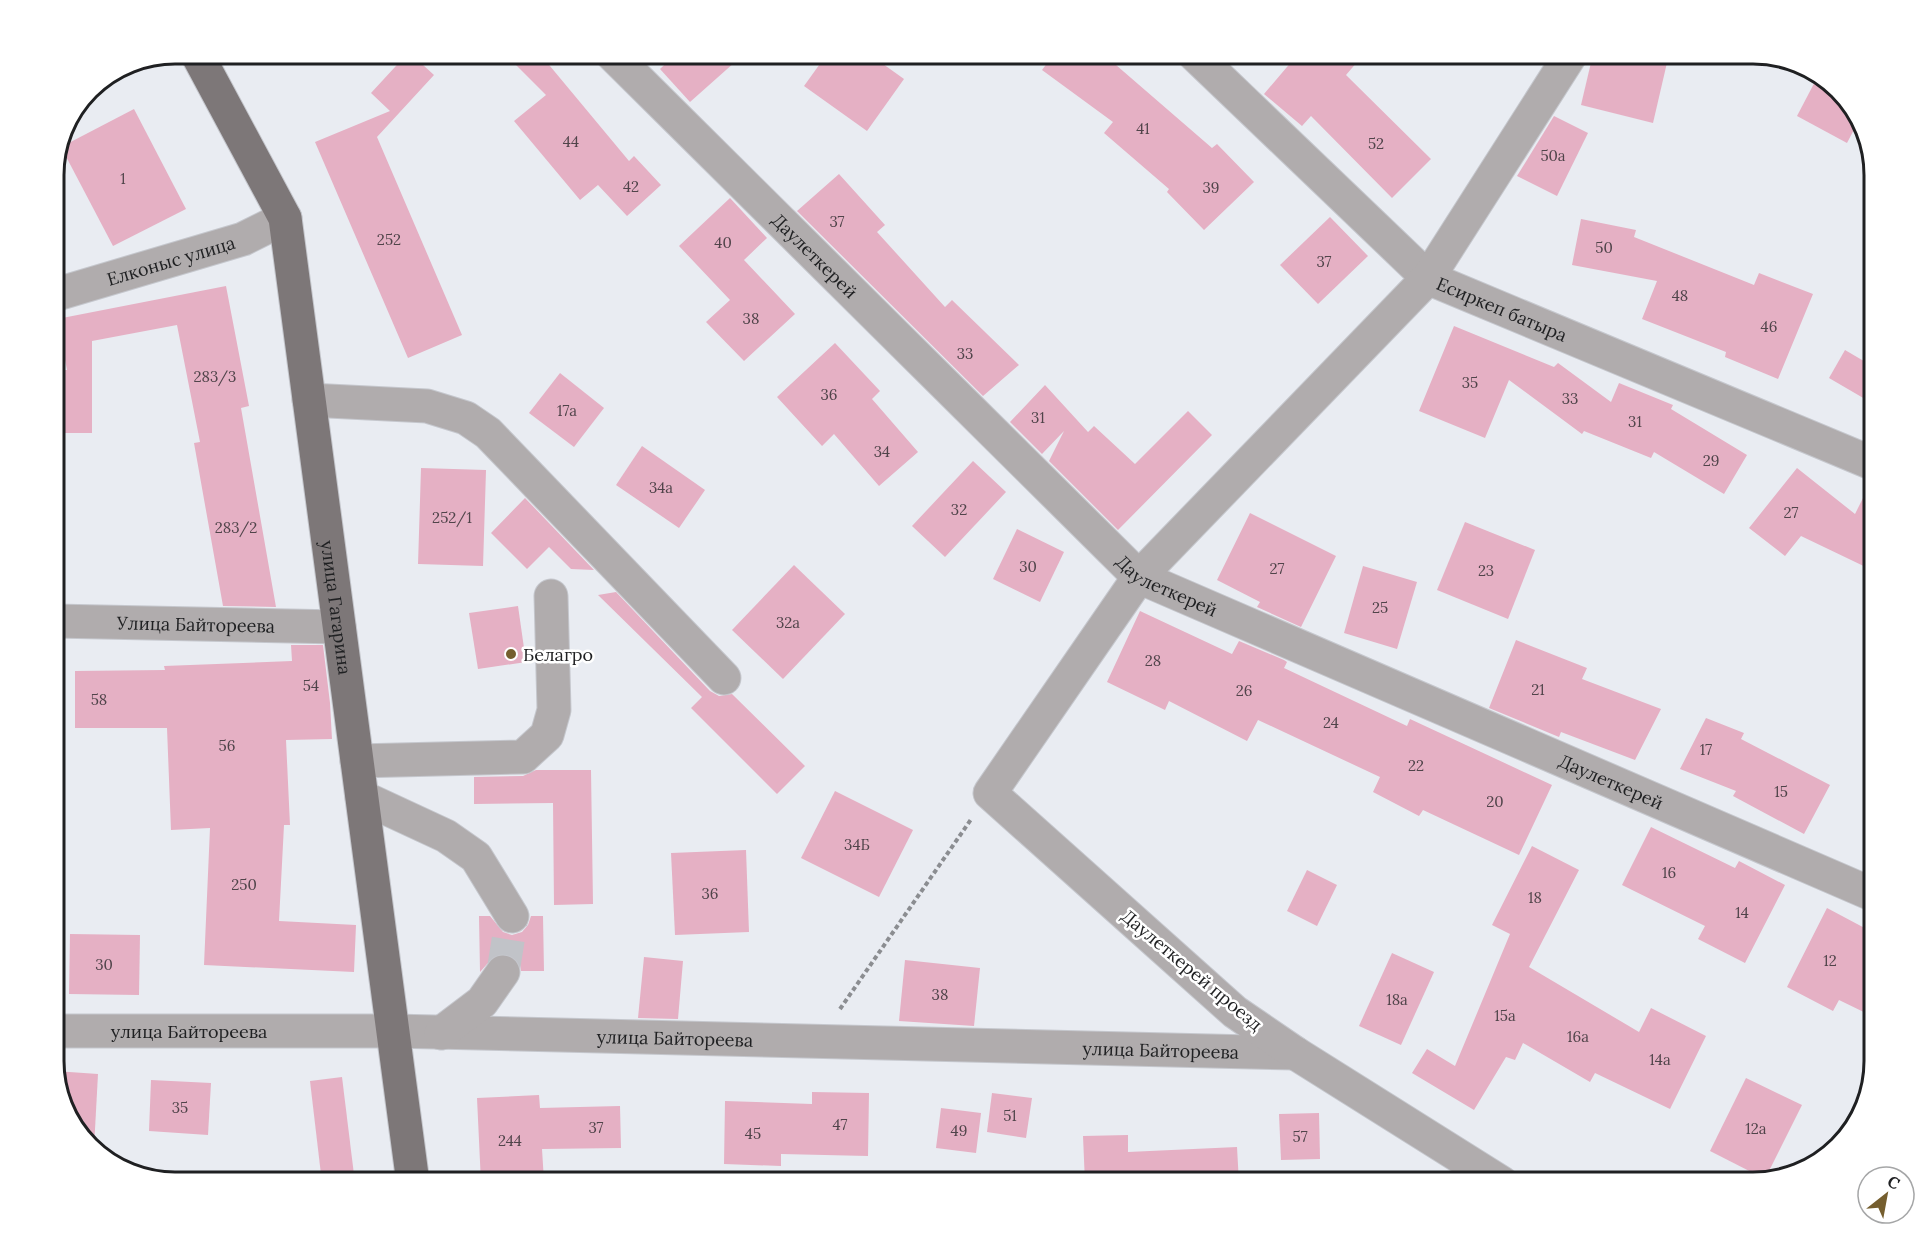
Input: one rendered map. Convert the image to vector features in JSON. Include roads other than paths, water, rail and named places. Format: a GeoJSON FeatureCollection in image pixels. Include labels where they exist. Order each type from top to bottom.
{"type":"FeatureCollection","features":[{"type":"Feature","properties":{"kind":"main road","name":"улица Гагарина"},"geometry":{"type":"LineString","coordinates":[[202,65],[285,218],[412,1172]]}},
{"type":"Feature","properties":{"kind":"street","name":"Есиркеп батыра"},"geometry":{"type":"LineString","coordinates":[[1205,64],[1428,278],[1864,460]]}},
{"type":"Feature","properties":{"kind":"street"},"geometry":{"type":"LineString","coordinates":[[1139,577],[1428,278],[1565,64]]}},
{"type":"Feature","properties":{"kind":"street","name":"Даулеткерей"},"geometry":{"type":"LineString","coordinates":[[623,65],[1139,577],[1864,891]]}},
{"type":"Feature","properties":{"kind":"street","name":"Елконыс улица"},"geometry":{"type":"LineString","coordinates":[[65,293],[243,239],[285,218]]}},
{"type":"Feature","properties":{"kind":"street"},"geometry":{"type":"LineString","coordinates":[[309,400],[427,406],[466,418],[488,433],[724,678]]}},
{"type":"Feature","properties":{"kind":"street","name":"Даулеткерей проезд"},"geometry":{"type":"LineString","coordinates":[[1139,577],[990,793],[1235,1012],[1295,1053],[1484,1172]]}},
{"type":"Feature","properties":{"kind":"street"},"geometry":{"type":"LineString","coordinates":[[357,761],[523,757],[547,735],[554,710],[551,596]]}},
{"type":"Feature","properties":{"kind":"street","name":"Улица Байтореева"},"geometry":{"type":"LineString","coordinates":[[65,621],[339,627]]}},
{"type":"Feature","properties":{"kind":"street"},"geometry":{"type":"LineString","coordinates":[[362,797],[446,836],[476,857],[512,916]]}},
{"type":"Feature","properties":{"kind":"street"},"geometry":{"type":"LineString","coordinates":[[441,1033],[482,1002],[503,972]]}},
{"type":"Feature","properties":{"kind":"street","name":"улица Байтореева"},"geometry":{"type":"LineString","coordinates":[[65,1031],[393,1032],[1295,1053]]}},
{"type":"Feature","properties":{"kind":"tunnel"},"geometry":{"type":"LineString","coordinates":[[503,972],[512,916]]}},
{"type":"Feature","properties":{"kind":"place","name":"Белагро"},"geometry":{"type":"Point","coordinates":[511,654]}}]}
